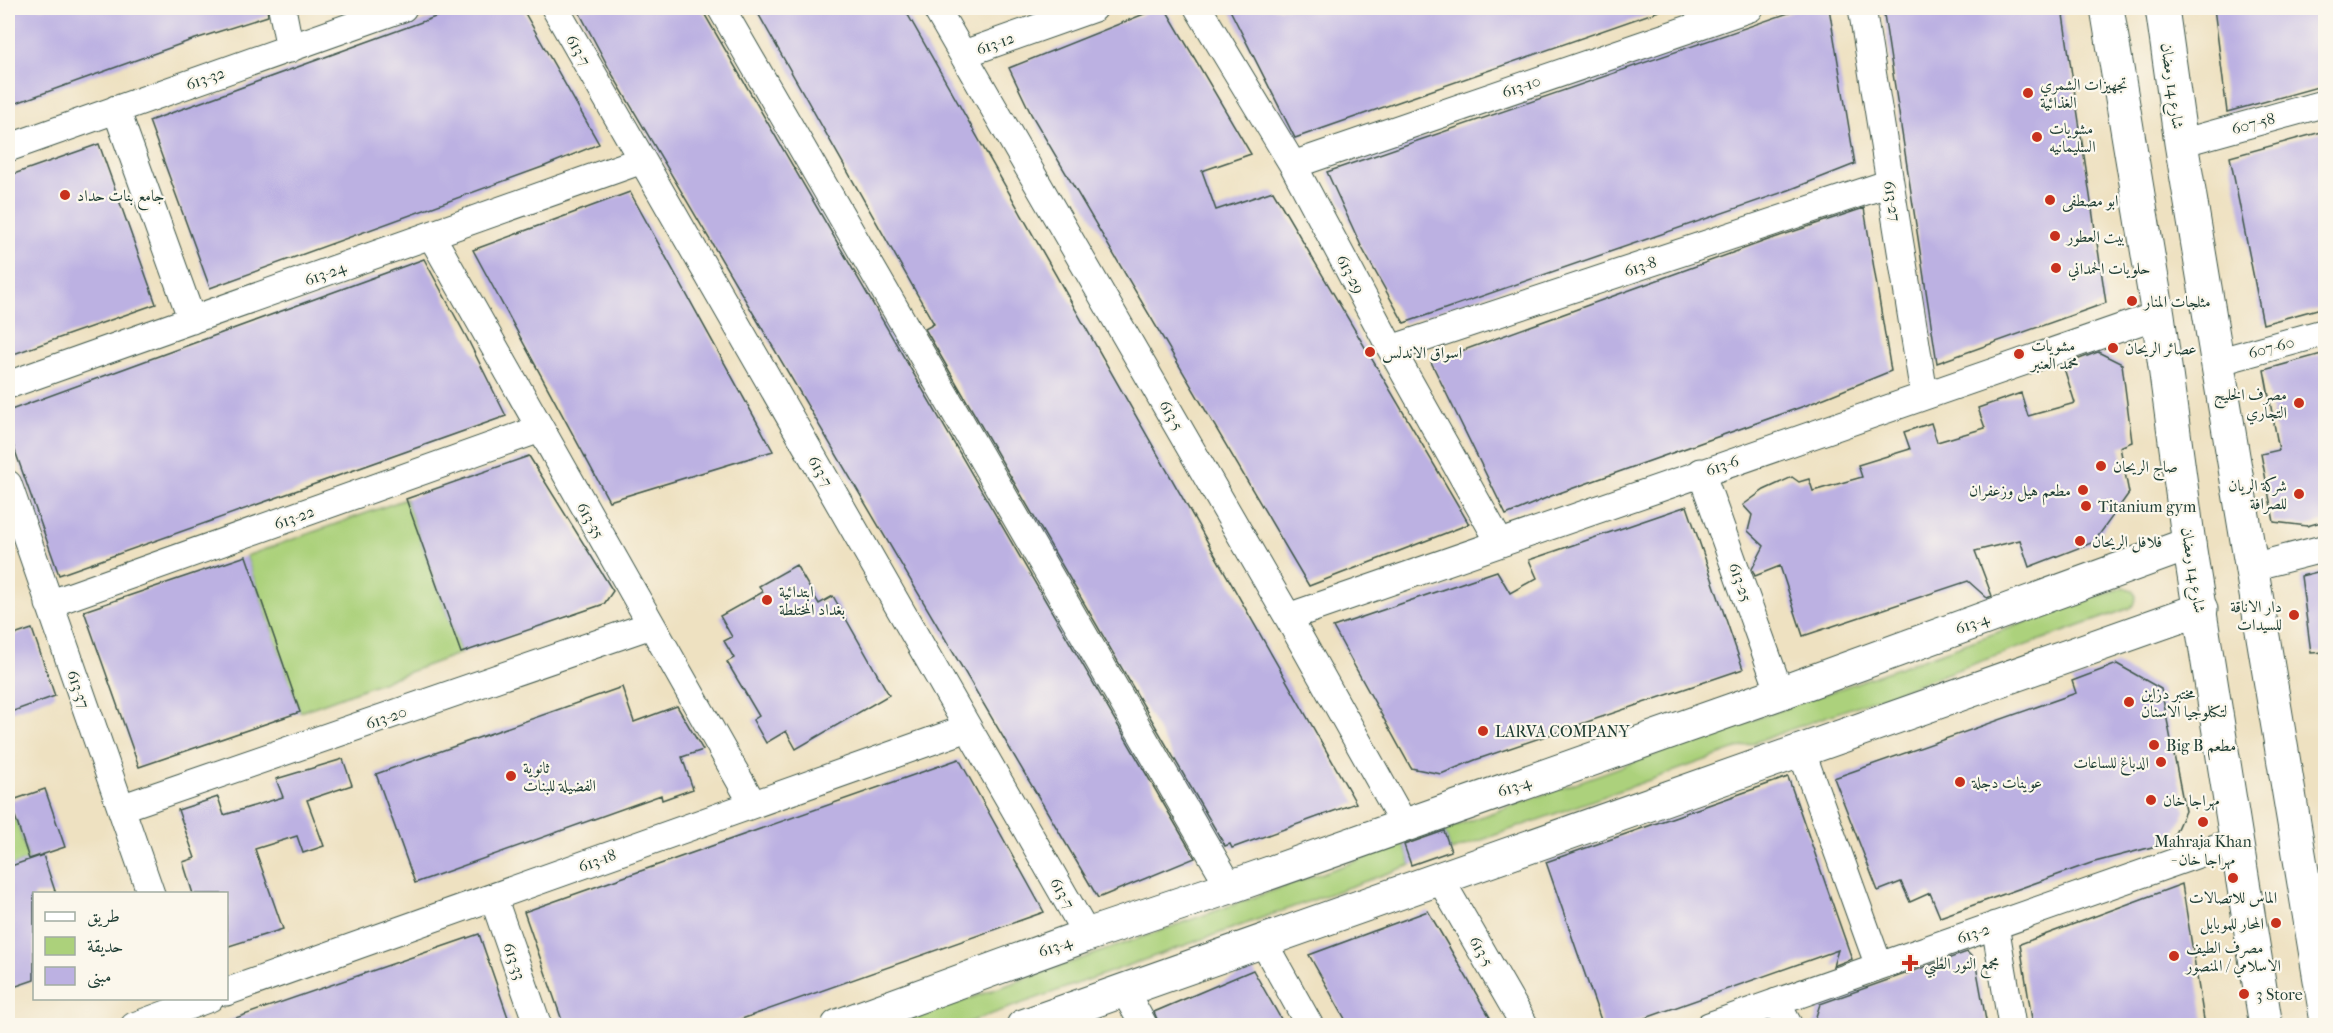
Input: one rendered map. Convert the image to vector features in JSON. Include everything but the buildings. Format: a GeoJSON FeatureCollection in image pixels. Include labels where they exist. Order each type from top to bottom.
{"type":"FeatureCollection","features":[{"type":"Feature","properties":{"kind":"street"},"geometry":{"type":"LineString","coordinates":[[282,8],[290,49]]}},
{"type":"Feature","properties":{"kind":"street","name":"613-32"},"geometry":{"type":"LineString","coordinates":[[8,148],[403,8]]}},
{"type":"Feature","properties":{"kind":"street","name":"613-7"},"geometry":{"type":"LineString","coordinates":[[555,8],[1087,935]]}},
{"type":"Feature","properties":{"kind":"street"},"geometry":{"type":"LineString","coordinates":[[721,8],[1230,887]]}},
{"type":"Feature","properties":{"kind":"street","name":"613-5"},"geometry":{"type":"LineString","coordinates":[[936,8],[1288,617],[1404,824]]}},
{"type":"Feature","properties":{"kind":"street","name":"613-12"},"geometry":{"type":"LineString","coordinates":[[964,54],[1095,8]]}},
{"type":"Feature","properties":{"kind":"street","name":"613-29"},"geometry":{"type":"LineString","coordinates":[[1198,8],[1293,165],[1391,349],[1500,543]]}},
{"type":"Feature","properties":{"kind":"street","name":"613-10"},"geometry":{"type":"LineString","coordinates":[[1293,165],[1750,8]]}},
{"type":"Feature","properties":{"kind":"street","name":"613-27"},"geometry":{"type":"LineString","coordinates":[[1862,8],[1924,394]]}},
{"type":"Feature","properties":{"kind":"street","name":"شارع 14 رمضان"},"geometry":{"type":"LineString","coordinates":[[2107,8],[2158,315],[2189,544],[2266,1026]]}},
{"type":"Feature","properties":{"kind":"street","name":"شارع 14 رمضان"},"geometry":{"type":"LineString","coordinates":[[2162,8],[2181,143],[2217,362],[2317,922],[2325,1016]]}},
{"type":"Feature","properties":{"kind":"street","name":"607-58"},"geometry":{"type":"LineString","coordinates":[[2181,143],[2325,103]]}},
{"type":"Feature","properties":{"kind":"street"},"geometry":{"type":"LineString","coordinates":[[116,109],[192,320]]}},
{"type":"Feature","properties":{"kind":"street","name":"613-24"},"geometry":{"type":"LineString","coordinates":[[8,385],[642,160]]}},
{"type":"Feature","properties":{"kind":"street","name":"613-8"},"geometry":{"type":"LineString","coordinates":[[1391,349],[1890,183]]}},
{"type":"Feature","properties":{"kind":"street","name":"613-35"},"geometry":{"type":"LineString","coordinates":[[431,235],[753,804]]}},
{"type":"Feature","properties":{"kind":"street","name":"613-6"},"geometry":{"type":"LineString","coordinates":[[1288,617],[1924,394],[2158,315]]}},
{"type":"Feature","properties":{"kind":"street","name":"607-60"},"geometry":{"type":"LineString","coordinates":[[2217,362],[2325,332]]}},
{"type":"Feature","properties":{"kind":"street","name":"613-22"},"geometry":{"type":"LineString","coordinates":[[49,604],[540,429]]}},
{"type":"Feature","properties":{"kind":"street","name":"613-25"},"geometry":{"type":"LineString","coordinates":[[1701,472],[1780,693]]}},
{"type":"Feature","properties":{"kind":"street","name":"613-37"},"geometry":{"type":"LineString","coordinates":[[8,484],[150,892]]}},
{"type":"Feature","properties":{"kind":"street","name":"613-4"},"geometry":{"type":"LineString","coordinates":[[837,1026],[1087,935],[1230,887],[1780,693],[2189,544]]}},
{"type":"Feature","properties":{"kind":"street"},"geometry":{"type":"LineString","coordinates":[[2252,567],[2325,548]]}},
{"type":"Feature","properties":{"kind":"street"},"geometry":{"type":"LineString","coordinates":[[1023,1026],[2201,609]]}},
{"type":"Feature","properties":{"kind":"street","name":"613-20"},"geometry":{"type":"LineString","coordinates":[[121,808],[651,626]]}},
{"type":"Feature","properties":{"kind":"street","name":"613-18"},"geometry":{"type":"LineString","coordinates":[[228,991],[968,728]]}},
{"type":"Feature","properties":{"kind":"street"},"geometry":{"type":"LineString","coordinates":[[1801,750],[1878,966]]}},
{"type":"Feature","properties":{"kind":"street","name":"613-2"},"geometry":{"type":"LineString","coordinates":[[1709,1026],[2238,840]]}},
{"type":"Feature","properties":{"kind":"street","name":"613-5"},"geometry":{"type":"LineString","coordinates":[[1439,877],[1525,1026]]}},
{"type":"Feature","properties":{"kind":"street","name":"613-33"},"geometry":{"type":"LineString","coordinates":[[493,897],[538,1026]]}},
{"type":"Feature","properties":{"kind":"street"},"geometry":{"type":"LineString","coordinates":[[1995,925],[2012,1026]]}},
{"type":"Feature","properties":{"kind":"street"},"geometry":{"type":"LineString","coordinates":[[1262,940],[1311,1026]]}},
{"type":"Feature","properties":{"kind":"street"},"geometry":{"type":"LineString","coordinates":[[1124,990],[1144,1026]]}},
{"type":"Feature","properties":{"kind":"street"},"geometry":{"type":"LineString","coordinates":[[134,1026],[196,1001]]}},
{"type":"Feature","properties":{"kind":"street"},"geometry":{"type":"LineString","coordinates":[[1776,1002],[1789,1026]]}},
{"type":"Feature","properties":{"kind":"green space"},"geometry":{"type":"Polygon","coordinates":[[[406,499],[461,653],[300,712],[246,556],[406,499]]]}},
{"type":"Feature","properties":{"kind":"green space"},"geometry":{"type":"Polygon","coordinates":[[[2124,587],[2132,590],[2136,596],[2135,603],[2130,608],[1451,851],[1444,830],[2124,587]]]}},
{"type":"Feature","properties":{"kind":"green space"},"geometry":{"type":"Polygon","coordinates":[[[16,819],[29,860],[8,867],[8,822],[16,819]]]}},
{"type":"Feature","properties":{"kind":"green space"},"geometry":{"type":"Polygon","coordinates":[[[1404,844],[1411,865],[961,1025],[892,1026],[1404,844]]]}},
{"type":"Feature","properties":{"kind":"place","name":"تجهيزات الشمري الغذائية"},"geometry":{"type":"Point","coordinates":[2028,93]}},
{"type":"Feature","properties":{"kind":"place","name":"مشويات السليمانيه"},"geometry":{"type":"Point","coordinates":[2037,137]}},
{"type":"Feature","properties":{"kind":"place","name":"جامع بنات حداد"},"geometry":{"type":"Point","coordinates":[65,195]}},
{"type":"Feature","properties":{"kind":"place","name":"ابو مصطفى"},"geometry":{"type":"Point","coordinates":[2050,200]}},
{"type":"Feature","properties":{"kind":"place","name":"بيت العطور"},"geometry":{"type":"Point","coordinates":[2055,236]}},
{"type":"Feature","properties":{"kind":"place","name":"حلويات الحمداني"},"geometry":{"type":"Point","coordinates":[2056,268]}},
{"type":"Feature","properties":{"kind":"place","name":"مثلجات المنار"},"geometry":{"type":"Point","coordinates":[2132,301]}},
{"type":"Feature","properties":{"kind":"place","name":"عصائر الريحان"},"geometry":{"type":"Point","coordinates":[2113,348]}},
{"type":"Feature","properties":{"kind":"place","name":"اسواق الاندلس"},"geometry":{"type":"Point","coordinates":[1370,352]}},
{"type":"Feature","properties":{"kind":"place","name":"مشويات محمد العنبر"},"geometry":{"type":"Point","coordinates":[2019,354]}},
{"type":"Feature","properties":{"kind":"place","name":"مصرف الخليج التجاري"},"geometry":{"type":"Point","coordinates":[2299,403]}},
{"type":"Feature","properties":{"kind":"place","name":"صاج الريحان"},"geometry":{"type":"Point","coordinates":[2101,466]}},
{"type":"Feature","properties":{"kind":"place","name":"مطعم هيل وزعفران"},"geometry":{"type":"Point","coordinates":[2083,490]}},
{"type":"Feature","properties":{"kind":"place","name":"شركة الريان للصرافة"},"geometry":{"type":"Point","coordinates":[2299,494]}},
{"type":"Feature","properties":{"kind":"place","name":"Titanium gym"},"geometry":{"type":"Point","coordinates":[2086,506]}},
{"type":"Feature","properties":{"kind":"place","name":"فلافل الريحان"},"geometry":{"type":"Point","coordinates":[2080,541]}},
{"type":"Feature","properties":{"kind":"place","name":"ابتدائية بغداد المختلطة"},"geometry":{"type":"Point","coordinates":[767,600]}},
{"type":"Feature","properties":{"kind":"place","name":"دار الاناقة للسيدات"},"geometry":{"type":"Point","coordinates":[2294,615]}},
{"type":"Feature","properties":{"kind":"place","name":"مختبر دزاين لتكنلوجيا الاسنان"},"geometry":{"type":"Point","coordinates":[2129,702]}},
{"type":"Feature","properties":{"kind":"place","name":"LARVA COMPANY"},"geometry":{"type":"Point","coordinates":[1483,731]}},
{"type":"Feature","properties":{"kind":"place","name":"Big B مطعم"},"geometry":{"type":"Point","coordinates":[2154,745]}},
{"type":"Feature","properties":{"kind":"place","name":"الدباغ للساعات"},"geometry":{"type":"Point","coordinates":[2161,762]}},
{"type":"Feature","properties":{"kind":"place","name":"ثانوية الفضيلة للبنات"},"geometry":{"type":"Point","coordinates":[511,776]}},
{"type":"Feature","properties":{"kind":"place","name":"عوينات دجلة"},"geometry":{"type":"Point","coordinates":[1960,782]}},
{"type":"Feature","properties":{"kind":"place","name":"مهراجا خان"},"geometry":{"type":"Point","coordinates":[2151,800]}},
{"type":"Feature","properties":{"kind":"place","name":"Mahraja Khan - مهراجا خان"},"geometry":{"type":"Point","coordinates":[2203,822]}},
{"type":"Feature","properties":{"kind":"place","name":"الماس للاتصالات"},"geometry":{"type":"Point","coordinates":[2233,878]}},
{"type":"Feature","properties":{"kind":"place","name":"المحار للموبايل"},"geometry":{"type":"Point","coordinates":[2276,923]}},
{"type":"Feature","properties":{"kind":"place","name":"مصرف الطيف الاسلامي / المنصور"},"geometry":{"type":"Point","coordinates":[2174,956]}},
{"type":"Feature","properties":{"kind":"place","name":"مجمع النور الطبي"},"geometry":{"type":"Point","coordinates":[1910,963]}},
{"type":"Feature","properties":{"kind":"place","name":"3 Store"},"geometry":{"type":"Point","coordinates":[2244,994]}}]}
